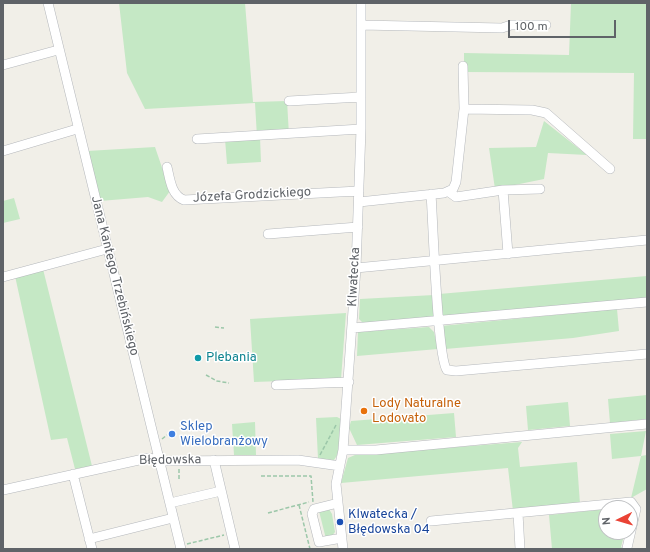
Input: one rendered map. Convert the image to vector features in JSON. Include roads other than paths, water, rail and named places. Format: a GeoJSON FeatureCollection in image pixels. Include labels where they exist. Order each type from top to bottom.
{"type":"FeatureCollection","features":[{"type":"Feature","properties":{"kind":"street","name":"Jana Kantego Trzebińskiego"},"geometry":{"type":"LineString","coordinates":[[48,3],[77,129],[160,460],[173,518],[183,547]]}},
{"type":"Feature","properties":{"kind":"street","name":"Klwatecka"},"geometry":{"type":"LineString","coordinates":[[343,549],[336,484],[343,450],[353,328],[361,129],[361,3]]}},
{"type":"Feature","properties":{"kind":"street"},"geometry":{"type":"LineString","coordinates":[[361,26],[502,28],[511,25],[546,25]]}},
{"type":"Feature","properties":{"kind":"street"},"geometry":{"type":"LineString","coordinates":[[3,65],[58,50]]}},
{"type":"Feature","properties":{"kind":"street"},"geometry":{"type":"LineString","coordinates":[[359,202],[449,192],[455,187],[464,109],[463,66]]}},
{"type":"Feature","properties":{"kind":"street"},"geometry":{"type":"LineString","coordinates":[[289,100],[361,97]]}},
{"type":"Feature","properties":{"kind":"street"},"geometry":{"type":"LineString","coordinates":[[464,109],[532,110],[546,113],[610,169]]}},
{"type":"Feature","properties":{"kind":"street"},"geometry":{"type":"LineString","coordinates":[[3,151],[77,129]]}},
{"type":"Feature","properties":{"kind":"street"},"geometry":{"type":"LineString","coordinates":[[197,139],[361,129]]}},
{"type":"Feature","properties":{"kind":"street","name":"Józefa Grodzickiego"},"geometry":{"type":"LineString","coordinates":[[167,167],[174,191],[179,198],[184,200],[359,191]]}},
{"type":"Feature","properties":{"kind":"street"},"geometry":{"type":"LineString","coordinates":[[449,192],[456,197],[503,190],[540,189]]}},
{"type":"Feature","properties":{"kind":"street"},"geometry":{"type":"LineString","coordinates":[[503,190],[508,254]]}},
{"type":"Feature","properties":{"kind":"street"},"geometry":{"type":"LineString","coordinates":[[431,194],[442,361],[444,367],[451,371],[647,354]]}},
{"type":"Feature","properties":{"kind":"street"},"geometry":{"type":"LineString","coordinates":[[268,234],[358,226]]}},
{"type":"Feature","properties":{"kind":"street"},"geometry":{"type":"LineString","coordinates":[[356,268],[647,240]]}},
{"type":"Feature","properties":{"kind":"street"},"geometry":{"type":"LineString","coordinates":[[3,277],[107,249]]}},
{"type":"Feature","properties":{"kind":"street"},"geometry":{"type":"LineString","coordinates":[[353,328],[647,302]]}},
{"type":"Feature","properties":{"kind":"street"},"geometry":{"type":"LineString","coordinates":[[276,386],[349,382]]}},
{"type":"Feature","properties":{"kind":"street"},"geometry":{"type":"LineString","coordinates":[[343,450],[376,450],[647,424]]}},
{"type":"Feature","properties":{"kind":"street","name":"Błędowska"},"geometry":{"type":"LineString","coordinates":[[3,490],[143,459],[180,461],[313,461],[340,466]]}},
{"type":"Feature","properties":{"kind":"street"},"geometry":{"type":"LineString","coordinates":[[214,460],[235,549]]}},
{"type":"Feature","properties":{"kind":"street"},"geometry":{"type":"LineString","coordinates":[[73,474],[92,549]]}},
{"type":"Feature","properties":{"kind":"street"},"geometry":{"type":"LineString","coordinates":[[170,503],[222,491]]}},
{"type":"Feature","properties":{"kind":"street"},"geometry":{"type":"LineString","coordinates":[[431,521],[631,502],[636,509],[627,548]]}},
{"type":"Feature","properties":{"kind":"street"},"geometry":{"type":"LineString","coordinates":[[338,503],[315,509],[312,514],[320,542],[342,538]]}},
{"type":"Feature","properties":{"kind":"street"},"geometry":{"type":"LineString","coordinates":[[518,513],[520,549]]}},
{"type":"Feature","properties":{"kind":"street"},"geometry":{"type":"LineString","coordinates":[[89,539],[173,518]]}},
{"type":"Feature","properties":{"kind":"place","name":"Plebania"},"geometry":{"type":"Point","coordinates":[198,358]}},
{"type":"Feature","properties":{"kind":"place","name":"Lody Naturalne Lodovato"},"geometry":{"type":"Point","coordinates":[364,411]}},
{"type":"Feature","properties":{"kind":"place","name":"Sklep Wielobranżowy"},"geometry":{"type":"Point","coordinates":[172,434]}},
{"type":"Feature","properties":{"kind":"place","name":"Klwatecka / Błędowska 04"},"geometry":{"type":"Point","coordinates":[340,522]}}]}
